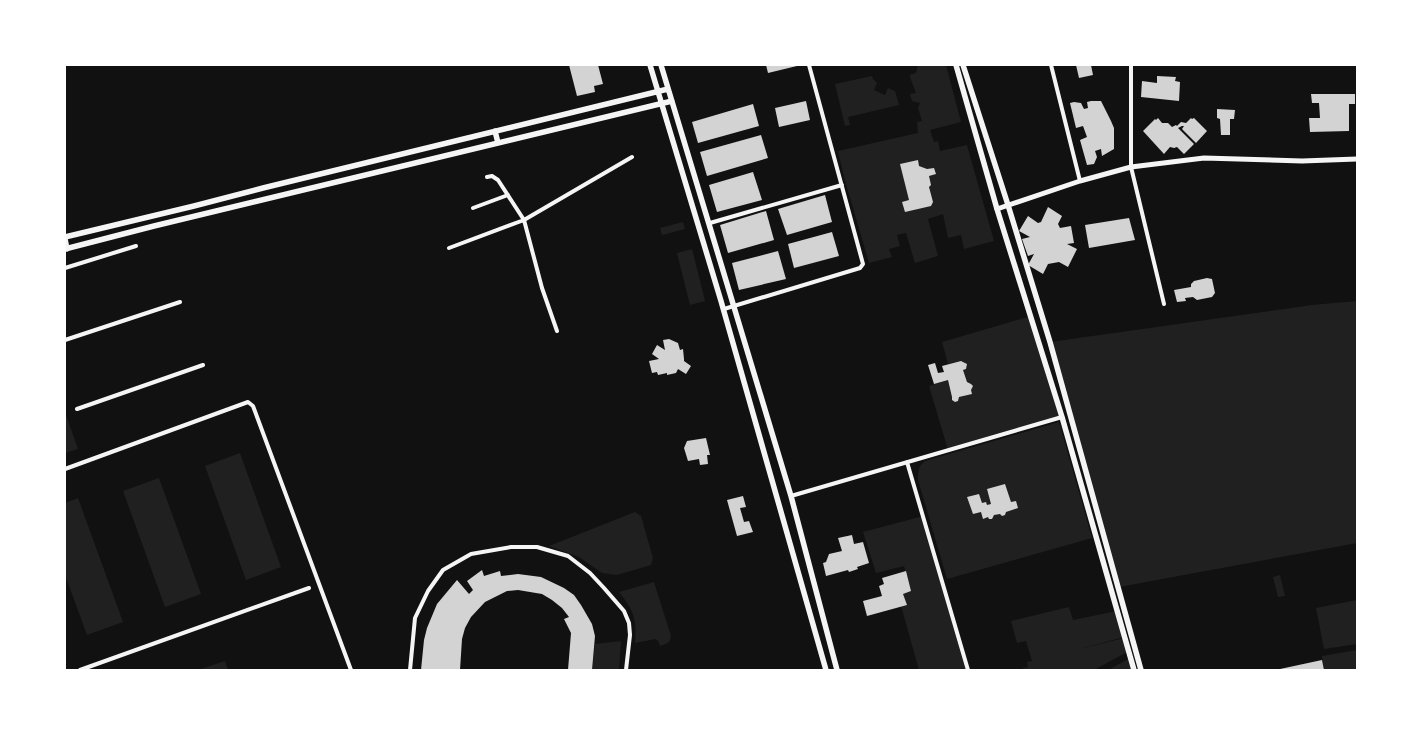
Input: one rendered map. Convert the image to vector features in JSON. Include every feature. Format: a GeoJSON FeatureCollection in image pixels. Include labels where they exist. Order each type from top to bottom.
{"type":"FeatureCollection","features":[{"type":"Feature","properties":{"kind":"main road"},"geometry":{"type":"LineString","coordinates":[[650,65],[724,309],[826,670]]}},
{"type":"Feature","properties":{"kind":"main road"},"geometry":{"type":"LineString","coordinates":[[661,65],[791,496],[838,670]]}},
{"type":"Feature","properties":{"kind":"main road"},"geometry":{"type":"LineString","coordinates":[[956,65],[997,209],[1062,417],[1134,670]]}},
{"type":"Feature","properties":{"kind":"main road"},"geometry":{"type":"LineString","coordinates":[[963,65],[1008,205],[1067,402],[1142,670]]}},
{"type":"Feature","properties":{"kind":"main road"},"geometry":{"type":"LineString","coordinates":[[668,89],[65,238],[66,249],[154,226],[197,217],[672,101]]}},
{"type":"Feature","properties":{"kind":"main road"},"geometry":{"type":"LineString","coordinates":[[495,131],[498,143]]}},
{"type":"Feature","properties":{"kind":"main road"},"geometry":{"type":"LineString","coordinates":[[194,206],[197,217]]}},
{"type":"Feature","properties":{"kind":"street"},"geometry":{"type":"LineString","coordinates":[[724,309],[860,268],[863,264],[809,65]]}},
{"type":"Feature","properties":{"kind":"street"},"geometry":{"type":"LineString","coordinates":[[1051,65],[1080,181]]}},
{"type":"Feature","properties":{"kind":"street"},"geometry":{"type":"LineString","coordinates":[[1131,65],[1132,167],[1164,304]]}},
{"type":"Feature","properties":{"kind":"street"},"geometry":{"type":"LineString","coordinates":[[449,248],[524,220],[632,157]]}},
{"type":"Feature","properties":{"kind":"street"},"geometry":{"type":"LineString","coordinates":[[997,209],[1080,181],[1132,167],[1204,158],[1302,161],[1357,159]]}},
{"type":"Feature","properties":{"kind":"street"},"geometry":{"type":"LineString","coordinates":[[486,177],[492,176],[498,180],[524,220],[542,288],[557,332]]}},
{"type":"Feature","properties":{"kind":"street"},"geometry":{"type":"LineString","coordinates":[[710,224],[842,186]]}},
{"type":"Feature","properties":{"kind":"street"},"geometry":{"type":"LineString","coordinates":[[474,208],[508,195]]}},
{"type":"Feature","properties":{"kind":"street"},"geometry":{"type":"LineString","coordinates":[[65,268],[136,246]]}},
{"type":"Feature","properties":{"kind":"street"},"geometry":{"type":"LineString","coordinates":[[65,340],[180,302]]}},
{"type":"Feature","properties":{"kind":"street"},"geometry":{"type":"LineString","coordinates":[[77,409],[203,365]]}},
{"type":"Feature","properties":{"kind":"street"},"geometry":{"type":"LineString","coordinates":[[65,469],[244,402],[248,402],[253,406],[351,670]]}},
{"type":"Feature","properties":{"kind":"street"},"geometry":{"type":"LineString","coordinates":[[791,496],[1062,417]]}},
{"type":"Feature","properties":{"kind":"street"},"geometry":{"type":"LineString","coordinates":[[907,462],[968,670]]}},
{"type":"Feature","properties":{"kind":"street"},"geometry":{"type":"LineString","coordinates":[[410,670],[415,618],[428,591],[443,570],[471,554],[511,547],[537,547],[568,556],[590,573],[624,611],[629,622],[630,635],[626,670]]}},
{"type":"Feature","properties":{"kind":"street"},"geometry":{"type":"LineString","coordinates":[[80,670],[309,588]]}},
{"type":"Feature","properties":{"kind":"shaded area"},"geometry":{"type":"Polygon","coordinates":[[[918,65],[946,65],[961,122],[930,130],[934,142],[938,141],[940,151],[967,145],[994,241],[964,249],[961,235],[948,238],[943,214],[928,219],[938,256],[915,263],[906,233],[897,235],[900,246],[889,249],[892,257],[869,263],[838,151],[918,133],[917,122],[922,121],[918,108],[920,103],[912,101],[910,94],[916,93],[910,75],[916,73],[918,65]]]}},
{"type":"Feature","properties":{"kind":"shaded area"},"geometry":{"type":"Polygon","coordinates":[[[872,76],[877,83],[874,90],[885,95],[888,88],[895,91],[899,105],[848,117],[850,125],[845,126],[835,84],[872,76]]]}},
{"type":"Feature","properties":{"kind":"shaded area"},"geometry":{"type":"Polygon","coordinates":[[[683,222],[685,229],[662,235],[660,228],[683,222]]]}},
{"type":"Feature","properties":{"kind":"shaded area"},"geometry":{"type":"Polygon","coordinates":[[[692,249],[705,301],[690,305],[677,253],[692,249]]]}},
{"type":"Feature","properties":{"kind":"shaded area"},"geometry":{"type":"Polygon","coordinates":[[[1357,301],[1357,543],[1119,587],[1050,342],[1312,305],[1357,301]]]}},
{"type":"Feature","properties":{"kind":"shaded area"},"geometry":{"type":"Polygon","coordinates":[[[1031,316],[1062,417],[948,450],[929,386],[948,380],[952,400],[955,402],[958,401],[959,397],[971,394],[972,386],[967,382],[963,370],[966,369],[967,364],[961,361],[948,364],[942,342],[1031,316]]]}},
{"type":"Feature","properties":{"kind":"shaded area"},"geometry":{"type":"Polygon","coordinates":[[[65,412],[78,449],[65,453],[65,412]]]}},
{"type":"Feature","properties":{"kind":"shaded area"},"geometry":{"type":"Polygon","coordinates":[[[1059,422],[1092,538],[947,579],[918,480],[918,472],[921,465],[925,461],[1059,422]]]}},
{"type":"Feature","properties":{"kind":"shaded area"},"geometry":{"type":"Polygon","coordinates":[[[240,453],[281,567],[246,580],[205,466],[240,453]]]}},
{"type":"Feature","properties":{"kind":"shaded area"},"geometry":{"type":"Polygon","coordinates":[[[159,478],[201,594],[165,607],[123,491],[159,478]]]}},
{"type":"Feature","properties":{"kind":"shaded area"},"geometry":{"type":"Polygon","coordinates":[[[78,498],[123,622],[87,635],[65,575],[65,503],[78,498]]]}},
{"type":"Feature","properties":{"kind":"shaded area"},"geometry":{"type":"Polygon","coordinates":[[[635,512],[641,516],[653,558],[651,565],[617,575],[602,573],[579,557],[549,546],[635,512]]]}},
{"type":"Feature","properties":{"kind":"shaded area"},"geometry":{"type":"Polygon","coordinates":[[[923,516],[968,670],[919,670],[901,606],[906,605],[903,594],[911,591],[904,566],[876,573],[863,532],[923,516]]]}},
{"type":"Feature","properties":{"kind":"shaded area"},"geometry":{"type":"Polygon","coordinates":[[[1280,575],[1285,596],[1278,597],[1273,577],[1280,575]]]}},
{"type":"Feature","properties":{"kind":"shaded area"},"geometry":{"type":"Polygon","coordinates":[[[654,582],[671,636],[668,643],[660,646],[656,639],[635,643],[635,621],[631,610],[619,592],[654,582]]]}},
{"type":"Feature","properties":{"kind":"shaded area"},"geometry":{"type":"Polygon","coordinates":[[[1357,600],[1357,644],[1324,649],[1316,608],[1357,600]]]}},
{"type":"Feature","properties":{"kind":"shaded area"},"geometry":{"type":"Polygon","coordinates":[[[1069,607],[1073,620],[1117,611],[1124,637],[1076,650],[1124,638],[1129,651],[1094,670],[1017,670],[1028,667],[1027,662],[1032,661],[1026,641],[1017,643],[1011,621],[1069,607]]]}},
{"type":"Feature","properties":{"kind":"shaded area"},"geometry":{"type":"Polygon","coordinates":[[[621,641],[619,670],[592,670],[595,644],[621,641]]]}},
{"type":"Feature","properties":{"kind":"shaded area"},"geometry":{"type":"Polygon","coordinates":[[[1357,650],[1357,670],[1324,670],[1322,656],[1357,650]]]}},
{"type":"Feature","properties":{"kind":"shaded area"},"geometry":{"type":"Polygon","coordinates":[[[1130,658],[1134,670],[1108,670],[1130,658]]]}},
{"type":"Feature","properties":{"kind":"shaded area"},"geometry":{"type":"Polygon","coordinates":[[[225,661],[228,670],[198,670],[225,661]]]}},
{"type":"Feature","properties":{"kind":"building"},"geometry":{"type":"Polygon","coordinates":[[[569,65],[598,65],[603,84],[594,86],[595,92],[577,96],[569,65]]]}},
{"type":"Feature","properties":{"kind":"building"},"geometry":{"type":"Polygon","coordinates":[[[766,65],[796,65],[797,66],[768,73],[766,65]]]}},
{"type":"Feature","properties":{"kind":"building"},"geometry":{"type":"Polygon","coordinates":[[[1076,65],[1091,65],[1093,75],[1079,78],[1076,65]]]}},
{"type":"Feature","properties":{"kind":"building"},"geometry":{"type":"Polygon","coordinates":[[[1157,76],[1176,77],[1175,81],[1180,82],[1179,101],[1141,97],[1142,81],[1157,83],[1157,76]]]}},
{"type":"Feature","properties":{"kind":"building"},"geometry":{"type":"Polygon","coordinates":[[[1311,94],[1355,94],[1355,104],[1349,104],[1349,131],[1310,132],[1309,118],[1320,118],[1319,103],[1312,103],[1311,94]]]}},
{"type":"Feature","properties":{"kind":"building"},"geometry":{"type":"Polygon","coordinates":[[[806,101],[810,120],[779,127],[775,108],[806,101]]]}},
{"type":"Feature","properties":{"kind":"building"},"geometry":{"type":"Polygon","coordinates":[[[1101,101],[1111,121],[1114,128],[1114,149],[1102,156],[1101,149],[1095,151],[1097,157],[1094,164],[1087,165],[1080,140],[1087,137],[1083,126],[1076,128],[1070,103],[1081,103],[1084,109],[1088,108],[1087,102],[1101,101]]]}},
{"type":"Feature","properties":{"kind":"building"},"geometry":{"type":"Polygon","coordinates":[[[753,104],[759,126],[698,143],[692,122],[753,104]]]}},
{"type":"Feature","properties":{"kind":"building"},"geometry":{"type":"Polygon","coordinates":[[[1217,109],[1235,110],[1234,119],[1230,119],[1230,135],[1221,135],[1220,119],[1217,118],[1217,109]]]}},
{"type":"Feature","properties":{"kind":"building"},"geometry":{"type":"Polygon","coordinates":[[[1158,118],[1162,123],[1168,123],[1172,127],[1177,126],[1181,122],[1186,123],[1191,118],[1194,118],[1207,131],[1196,143],[1182,129],[1184,126],[1178,128],[1194,144],[1184,154],[1177,147],[1170,147],[1164,154],[1143,131],[1155,119],[1156,120],[1158,118]]]}},
{"type":"Feature","properties":{"kind":"building"},"geometry":{"type":"Polygon","coordinates":[[[761,135],[768,158],[707,176],[700,152],[761,135]]]}},
{"type":"Feature","properties":{"kind":"building"},"geometry":{"type":"Polygon","coordinates":[[[918,160],[919,166],[927,169],[934,168],[936,174],[929,176],[931,185],[929,187],[933,202],[931,206],[905,212],[902,202],[909,200],[900,164],[918,160]]]}},
{"type":"Feature","properties":{"kind":"building"},"geometry":{"type":"Polygon","coordinates":[[[753,172],[762,200],[717,212],[709,185],[753,172]]]}},
{"type":"Feature","properties":{"kind":"building"},"geometry":{"type":"Polygon","coordinates":[[[825,195],[832,222],[787,235],[778,209],[825,195]]]}},
{"type":"Feature","properties":{"kind":"building"},"geometry":{"type":"Polygon","coordinates":[[[1048,207],[1062,216],[1058,224],[1060,228],[1071,226],[1074,243],[1067,244],[1077,249],[1068,267],[1059,262],[1048,264],[1043,274],[1028,265],[1034,254],[1028,256],[1022,239],[1030,237],[1019,231],[1028,216],[1038,223],[1041,222],[1048,207]]]}},
{"type":"Feature","properties":{"kind":"building"},"geometry":{"type":"Polygon","coordinates":[[[766,211],[774,240],[728,253],[720,225],[766,211]]]}},
{"type":"Feature","properties":{"kind":"building"},"geometry":{"type":"Polygon","coordinates":[[[1129,218],[1135,240],[1089,248],[1085,225],[1129,218]]]}},
{"type":"Feature","properties":{"kind":"building"},"geometry":{"type":"Polygon","coordinates":[[[832,232],[839,256],[794,268],[788,244],[832,232]]]}},
{"type":"Feature","properties":{"kind":"building"},"geometry":{"type":"Polygon","coordinates":[[[778,251],[786,279],[739,290],[732,263],[778,251]]]}},
{"type":"Feature","properties":{"kind":"building"},"geometry":{"type":"Polygon","coordinates":[[[1207,278],[1212,279],[1215,293],[1212,297],[1197,300],[1193,297],[1185,298],[1186,301],[1177,302],[1174,290],[1191,287],[1191,284],[1194,281],[1207,278]]]}},
{"type":"Feature","properties":{"kind":"building"},"geometry":{"type":"Polygon","coordinates":[[[669,339],[678,343],[680,350],[683,349],[684,361],[691,366],[686,374],[678,369],[676,373],[667,375],[667,373],[658,375],[657,372],[652,373],[649,361],[659,359],[652,354],[657,345],[665,350],[663,340],[669,339]]]}},
{"type":"Feature","properties":{"kind":"building"},"geometry":{"type":"Polygon","coordinates":[[[961,361],[967,364],[966,369],[963,370],[967,382],[973,386],[971,390],[972,394],[959,397],[958,401],[955,402],[952,400],[948,380],[934,384],[928,365],[935,363],[938,373],[944,372],[942,366],[961,361]]]}},
{"type":"Feature","properties":{"kind":"building"},"geometry":{"type":"Polygon","coordinates":[[[706,438],[710,455],[707,455],[708,464],[700,465],[699,459],[688,461],[684,448],[687,441],[706,438]]]}},
{"type":"Feature","properties":{"kind":"building"},"geometry":{"type":"Polygon","coordinates":[[[1005,484],[1011,502],[1016,501],[1018,508],[1006,512],[1005,515],[1002,516],[1000,514],[994,515],[992,519],[989,519],[988,517],[983,519],[981,512],[973,514],[967,497],[979,494],[982,503],[986,502],[987,505],[991,504],[987,489],[1005,484]]]}},
{"type":"Feature","properties":{"kind":"building"},"geometry":{"type":"Polygon","coordinates":[[[743,496],[746,507],[740,508],[744,522],[749,521],[753,532],[737,536],[727,500],[743,496]]]}},
{"type":"Feature","properties":{"kind":"building"},"geometry":{"type":"Polygon","coordinates":[[[852,535],[854,544],[863,542],[869,563],[857,567],[858,569],[849,572],[848,570],[826,576],[823,563],[826,562],[829,554],[842,551],[838,538],[852,535]]]}},
{"type":"Feature","properties":{"kind":"building"},"geometry":{"type":"Polygon","coordinates":[[[482,570],[484,576],[500,571],[501,576],[518,574],[541,577],[564,588],[574,595],[592,624],[595,636],[592,670],[568,670],[571,633],[564,619],[569,617],[562,608],[542,594],[518,590],[507,591],[485,602],[471,617],[465,628],[462,639],[460,670],[421,670],[424,640],[427,628],[437,604],[457,580],[469,594],[473,590],[467,581],[482,570]]]}},
{"type":"Feature","properties":{"kind":"building"},"geometry":{"type":"Polygon","coordinates":[[[906,571],[911,591],[903,594],[907,605],[867,616],[863,601],[882,596],[879,586],[884,584],[882,578],[906,571]]]}},
{"type":"Feature","properties":{"kind":"building"},"geometry":{"type":"Polygon","coordinates":[[[1322,660],[1324,670],[1280,670],[1280,669],[1322,660]]]}}]}
